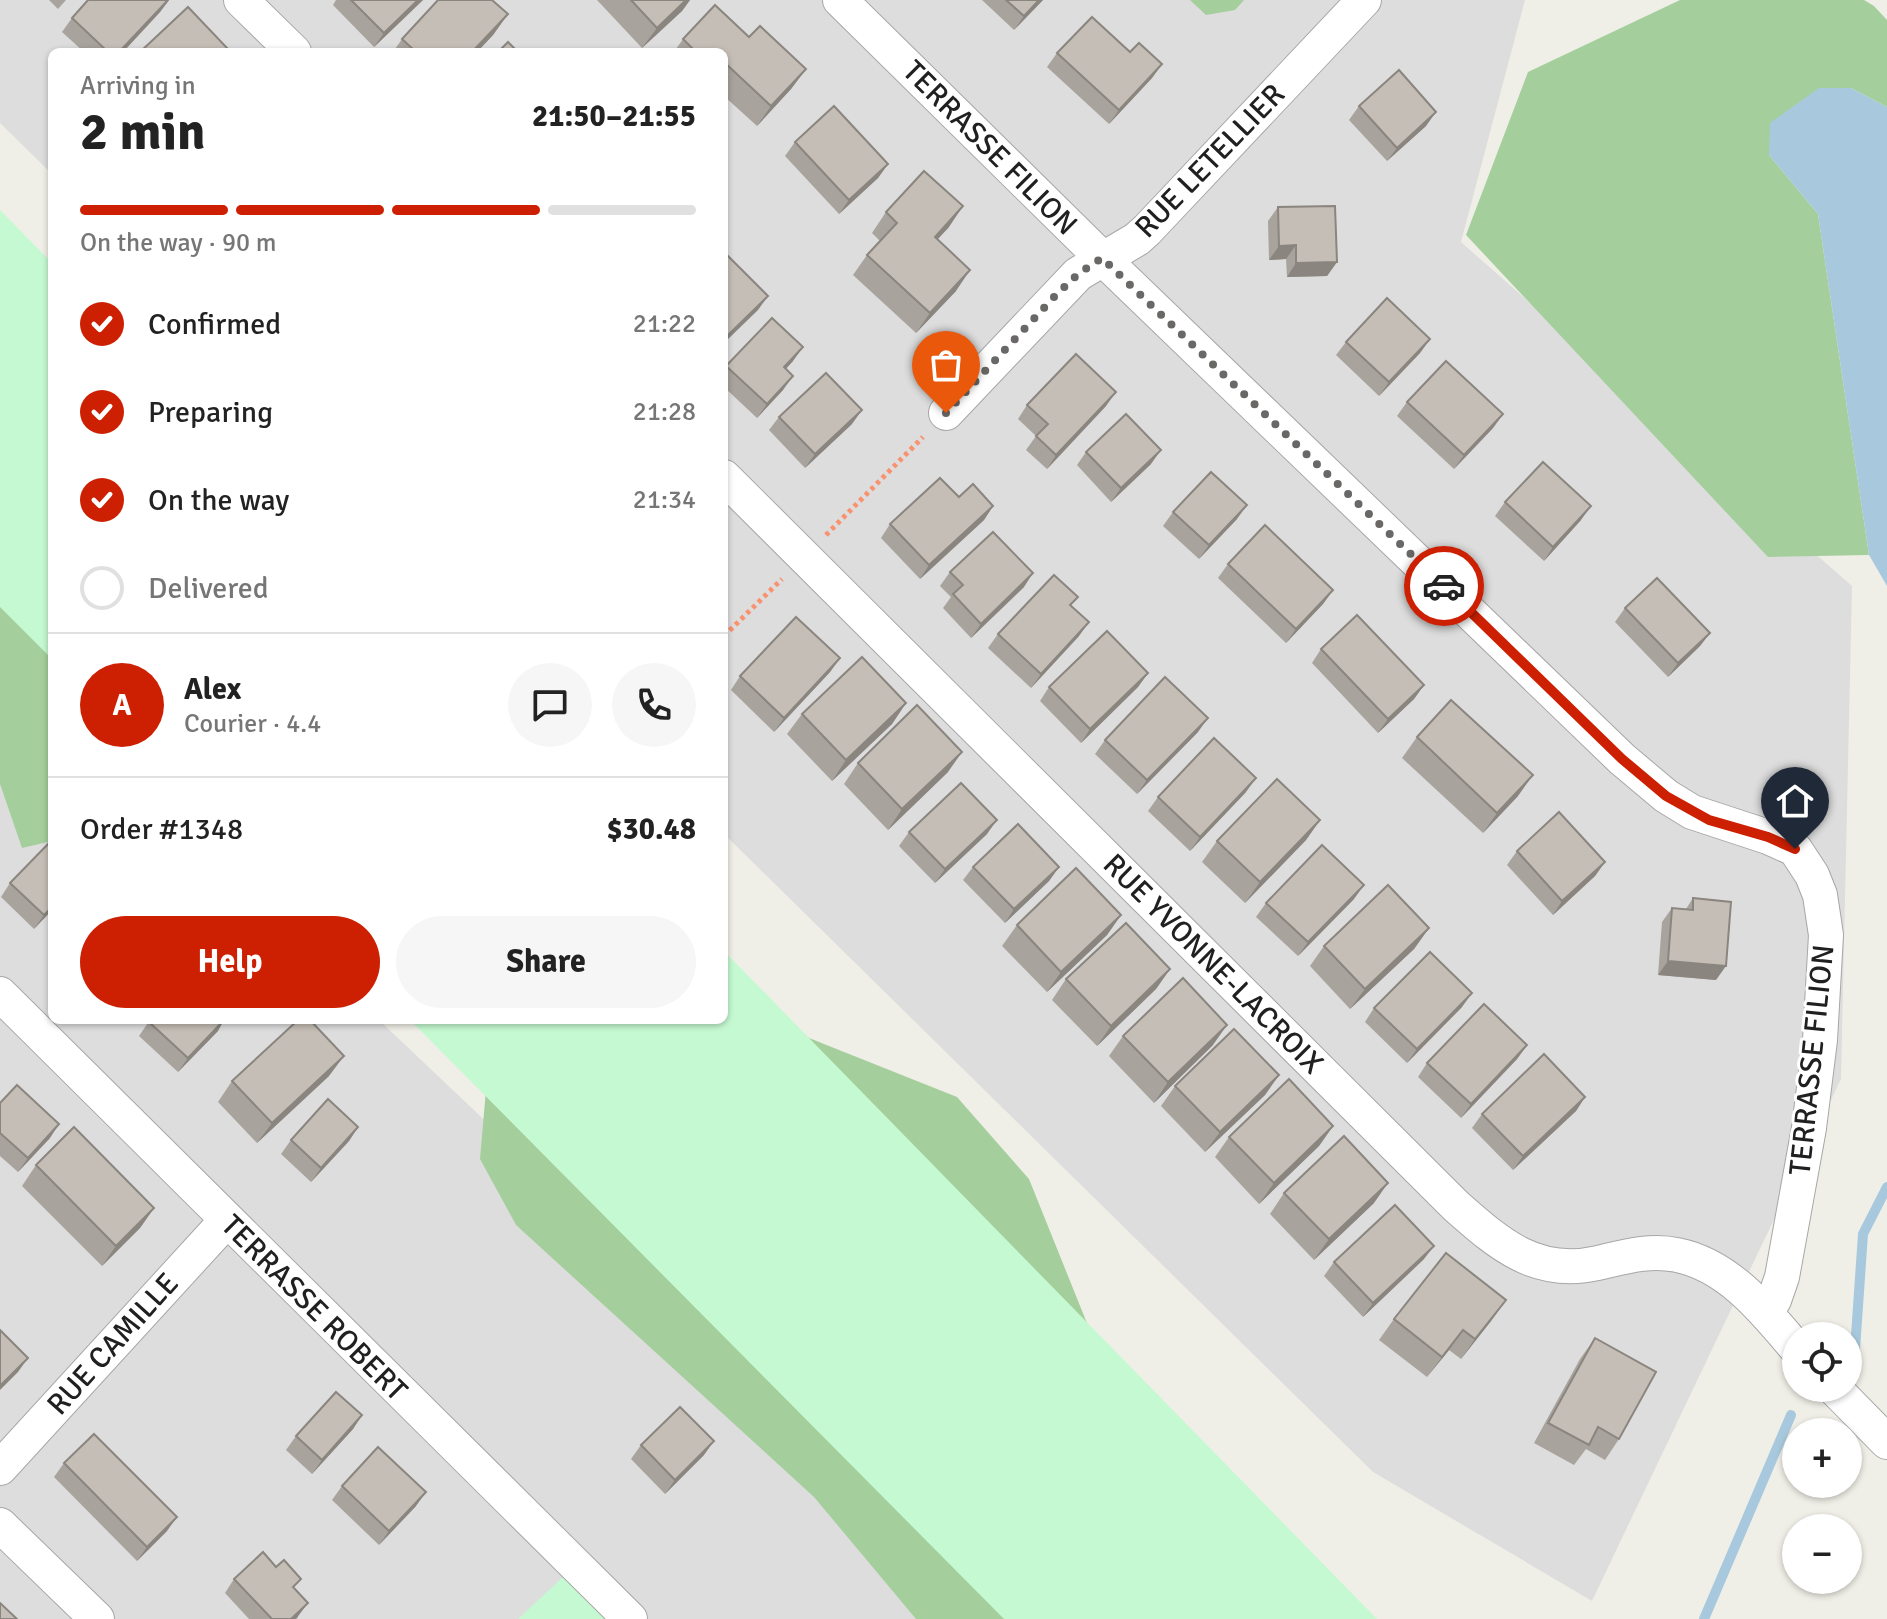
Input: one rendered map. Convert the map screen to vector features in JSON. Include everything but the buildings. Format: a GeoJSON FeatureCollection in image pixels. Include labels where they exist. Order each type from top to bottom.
{"type":"FeatureCollection","features":[{"type":"Feature","properties":{"kind":"street"},"geometry":{"type":"LineString","coordinates":[[241,0],[290,48]]}},
{"type":"Feature","properties":{"kind":"street","name":"TERRASSE FILION"},"geometry":{"type":"LineString","coordinates":[[840,0],[1102,258],[1633,769],[1692,812],[1784,842],[1802,857],[1820,895],[1825,919],[1820,1040],[1809,1128],[1782,1277],[1774,1300],[1765,1311]]}},
{"type":"Feature","properties":{"kind":"street","name":"RUE LETELLIER"},"geometry":{"type":"LineString","coordinates":[[936,423],[1078,274],[1147,230],[1364,0]]}},
{"type":"Feature","properties":{"kind":"street","name":"RUE YVONNE-LACROIX"},"geometry":{"type":"LineString","coordinates":[[728,481],[1456,1206],[1495,1240],[1532,1261],[1563,1265],[1593,1264],[1638,1253],[1676,1254],[1719,1273],[1765,1311]]}},
{"type":"Feature","properties":{"kind":"street","name":"TERRASSE ROBERT"},"geometry":{"type":"LineString","coordinates":[[0,994],[630,1619]]}},
{"type":"Feature","properties":{"kind":"street","name":"RUE CAMILLE"},"geometry":{"type":"LineString","coordinates":[[0,1468],[226,1221]]}},
{"type":"Feature","properties":{"kind":"street"},"geometry":{"type":"LineString","coordinates":[[1765,1311],[1782,1331]]}},
{"type":"Feature","properties":{"kind":"street"},"geometry":{"type":"LineString","coordinates":[[1848,1402],[1887,1442]]}},
{"type":"Feature","properties":{"kind":"street"},"geometry":{"type":"LineString","coordinates":[[0,1525],[97,1619]]}},
{"type":"Feature","properties":{"kind":"path"},"geometry":{"type":"LineString","coordinates":[[821,540],[936,423]]}},
{"type":"Feature","properties":{"kind":"path"},"geometry":{"type":"LineString","coordinates":[[728,632],[785,577]]}},
{"type":"Feature","properties":{"kind":"shaded area"},"geometry":{"type":"Polygon","coordinates":[[[0,0],[1525,0],[1461,242],[1852,586],[1841,1079],[1592,1601],[1373,1472],[728,838],[728,48],[48,48],[48,170],[0,123],[0,0]]]}},
{"type":"Feature","properties":{"kind":"shaded area"},"geometry":{"type":"Polygon","coordinates":[[[0,660],[48,705],[48,1024],[383,1024],[1010,1619],[0,1619],[0,660]]]}},
{"type":"Feature","properties":{"kind":"green space"},"geometry":{"type":"Polygon","coordinates":[[[1190,0],[1244,0],[1235,10],[1206,15],[1190,0]]]}},
{"type":"Feature","properties":{"kind":"green space"},"geometry":{"type":"Polygon","coordinates":[[[1680,0],[1864,0],[1887,20],[1887,107],[1851,88],[1769,155],[1818,214],[1869,555],[1768,557],[1466,235],[1528,72],[1680,0]]]}},
{"type":"Feature","properties":{"kind":"green space"},"geometry":{"type":"Polygon","coordinates":[[[0,210],[48,259],[48,655],[0,607],[0,210]]]}},
{"type":"Feature","properties":{"kind":"green space"},"geometry":{"type":"Polygon","coordinates":[[[48,330],[48,842],[22,848],[0,784],[0,347],[48,330]]]}},
{"type":"Feature","properties":{"kind":"green space"},"geometry":{"type":"Polygon","coordinates":[[[728,955],[1377,1619],[1004,1619],[414,1024],[728,1024],[728,955]]]}},
{"type":"Feature","properties":{"kind":"green space"},"geometry":{"type":"Polygon","coordinates":[[[728,1006],[957,1097],[1029,1179],[1206,1619],[916,1619],[814,1497],[516,1225],[480,1159],[492,1024],[728,1024],[728,1006]]]}},
{"type":"Feature","properties":{"kind":"green space"},"geometry":{"type":"Polygon","coordinates":[[[564,1576],[608,1619],[518,1619],[564,1576]]]}},
{"type":"Feature","properties":{"kind":"water"},"geometry":{"type":"Polygon","coordinates":[[[1819,88],[1851,88],[1887,107],[1887,586],[1869,555],[1818,214],[1769,155],[1770,123],[1819,88]]]}},
{"type":"Feature","properties":{"kind":"waterway"},"geometry":{"type":"LineString","coordinates":[[1857,1322],[1863,1234],[1887,1187]]}},
{"type":"Feature","properties":{"kind":"waterway"},"geometry":{"type":"LineString","coordinates":[[1704,1619],[1791,1415]]}},
{"type":"Feature","properties":{"kind":"way so far"},"geometry":{"type":"LineString","coordinates":[[946,413],[1055,296],[1078,274],[1102,258],[1444,586]]}},
{"type":"Feature","properties":{"kind":"route"},"geometry":{"type":"LineString","coordinates":[[1444,586],[1622,759],[1666,796],[1709,820],[1784,842],[1795,849]]}}]}
